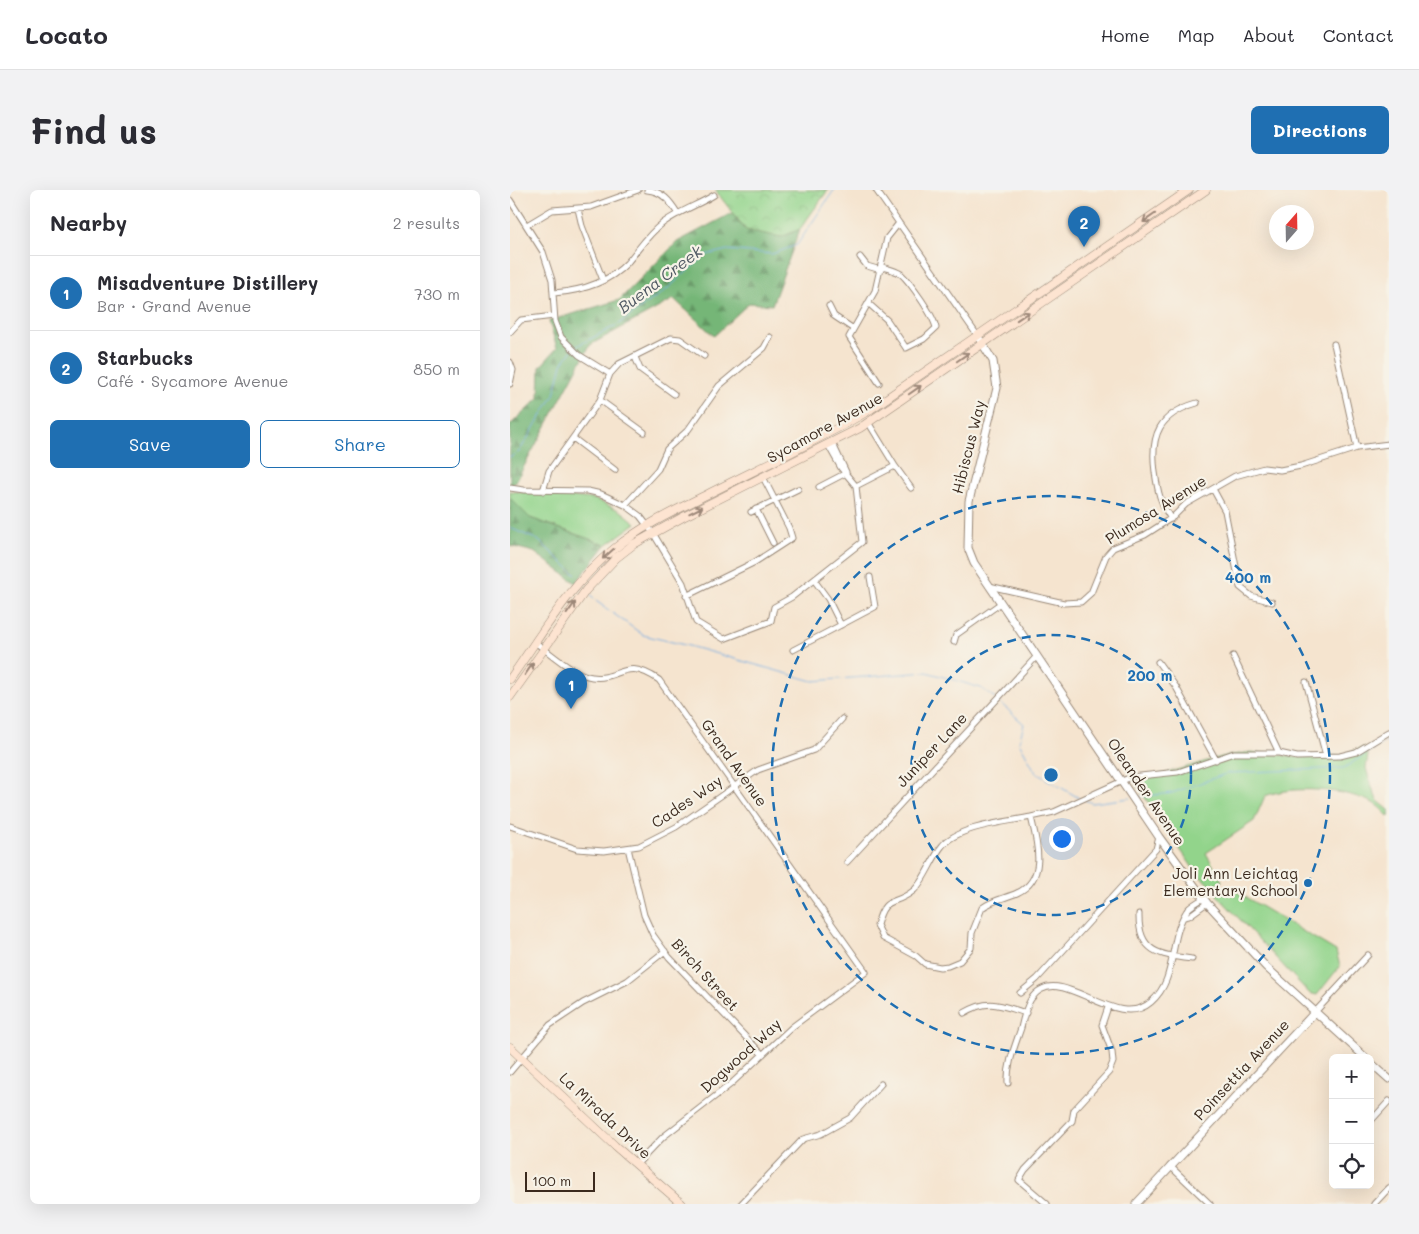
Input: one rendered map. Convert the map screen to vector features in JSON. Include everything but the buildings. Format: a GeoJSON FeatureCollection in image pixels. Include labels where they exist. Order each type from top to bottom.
{"type":"FeatureCollection","features":[{"type":"Feature","properties":{"kind":"main road","name":"Sycamore Avenue"},"geometry":{"type":"LineString","coordinates":[[510,679],[563,602],[594,567],[618,545],[648,525],[855,418],[1189,190]]}},
{"type":"Feature","properties":{"kind":"main road","name":"Sycamore Avenue"},"geometry":{"type":"LineString","coordinates":[[510,697],[571,608],[618,556],[653,532],[830,444],[868,422],[1206,190]]}},
{"type":"Feature","properties":{"kind":"main road","name":"La Mirada Drive"},"geometry":{"type":"LineString","coordinates":[[510,1047],[615,1146],[682,1204]]}},
{"type":"Feature","properties":{"kind":"street"},"geometry":{"type":"LineString","coordinates":[[527,225],[552,210],[578,209],[620,198],[638,190]]}},
{"type":"Feature","properties":{"kind":"street"},"geometry":{"type":"LineString","coordinates":[[646,190],[660,193],[671,203],[678,214]]}},
{"type":"Feature","properties":{"kind":"street"},"geometry":{"type":"LineString","coordinates":[[876,190],[977,336]]}},
{"type":"Feature","properties":{"kind":"street"},"geometry":{"type":"LineString","coordinates":[[554,293],[572,292],[593,286],[603,280],[626,264],[648,235],[678,214],[714,195]]}},
{"type":"Feature","properties":{"kind":"street"},"geometry":{"type":"LineString","coordinates":[[510,200],[543,252],[554,293],[554,316],[561,337],[567,346],[610,374]]}},
{"type":"Feature","properties":{"kind":"street"},"geometry":{"type":"LineString","coordinates":[[578,209],[582,226],[603,280]]}},
{"type":"Feature","properties":{"kind":"street"},"geometry":{"type":"LineString","coordinates":[[879,382],[849,336],[876,290],[882,269],[887,238],[890,231],[899,223]]}},
{"type":"Feature","properties":{"kind":"street"},"geometry":{"type":"LineString","coordinates":[[860,257],[867,266],[895,271],[904,278],[930,313],[936,328],[924,339],[906,348],[887,320],[868,303]]}},
{"type":"Feature","properties":{"kind":"street"},"geometry":{"type":"LineString","coordinates":[[829,306],[834,316],[852,328]]}},
{"type":"Feature","properties":{"kind":"street"},"geometry":{"type":"LineString","coordinates":[[510,332],[521,320],[554,316]]}},
{"type":"Feature","properties":{"kind":"street","name":"Hibiscus Way"},"geometry":{"type":"LineString","coordinates":[[977,336],[993,361],[997,388],[969,501],[968,548],[976,566],[989,586]]}},
{"type":"Feature","properties":{"kind":"street"},"geometry":{"type":"LineString","coordinates":[[625,506],[658,469],[667,449],[688,430],[719,386],[764,348],[770,337]]}},
{"type":"Feature","properties":{"kind":"street"},"geometry":{"type":"LineString","coordinates":[[543,491],[549,471],[600,400],[610,374],[620,364],[671,338],[680,339],[704,356]]}},
{"type":"Feature","properties":{"kind":"street"},"geometry":{"type":"LineString","coordinates":[[1334,344],[1357,448]]}},
{"type":"Feature","properties":{"kind":"street"},"geometry":{"type":"LineString","coordinates":[[635,357],[640,368],[674,394]]}},
{"type":"Feature","properties":{"kind":"street"},"geometry":{"type":"LineString","coordinates":[[510,362],[513,370],[510,384]]}},
{"type":"Feature","properties":{"kind":"street"},"geometry":{"type":"LineString","coordinates":[[600,400],[644,432]]}},
{"type":"Feature","properties":{"kind":"street"},"geometry":{"type":"LineString","coordinates":[[1171,519],[1159,501],[1152,453],[1154,439],[1161,424],[1180,409],[1197,403]]}},
{"type":"Feature","properties":{"kind":"street"},"geometry":{"type":"LineString","coordinates":[[868,422],[911,488]]}},
{"type":"Feature","properties":{"kind":"street"},"geometry":{"type":"LineString","coordinates":[[573,438],[616,470]]}},
{"type":"Feature","properties":{"kind":"street"},"geometry":{"type":"LineString","coordinates":[[510,488],[594,492],[610,497],[625,506],[648,525],[653,532],[677,572],[693,616],[704,628],[724,639],[771,621],[774,607],[814,580],[862,542],[856,486],[841,468],[830,444]]}},
{"type":"Feature","properties":{"kind":"street","name":"Plumosa Avenue"},"geometry":{"type":"LineString","coordinates":[[989,586],[1064,603],[1081,602],[1091,594],[1106,556],[1114,548],[1144,535],[1171,519],[1186,504],[1213,489],[1247,472],[1264,468],[1280,470],[1301,466],[1357,448],[1389,444]]}},
{"type":"Feature","properties":{"kind":"street"},"geometry":{"type":"LineString","coordinates":[[856,486],[895,466]]}},
{"type":"Feature","properties":{"kind":"street"},"geometry":{"type":"LineString","coordinates":[[819,487],[846,472]]}},
{"type":"Feature","properties":{"kind":"street"},"geometry":{"type":"LineString","coordinates":[[686,596],[755,562],[792,538],[790,528],[763,477]]}},
{"type":"Feature","properties":{"kind":"street"},"geometry":{"type":"LineString","coordinates":[[773,542],[753,511],[798,489]]}},
{"type":"Feature","properties":{"kind":"street"},"geometry":{"type":"LineString","coordinates":[[1213,489],[1225,511],[1240,587],[1251,596],[1272,602]]}},
{"type":"Feature","properties":{"kind":"street"},"geometry":{"type":"LineString","coordinates":[[793,650],[875,607],[870,577]]}},
{"type":"Feature","properties":{"kind":"street"},"geometry":{"type":"LineString","coordinates":[[814,580],[828,599],[841,625]]}},
{"type":"Feature","properties":{"kind":"street","name":"Oleander Avenue"},"geometry":{"type":"LineString","coordinates":[[989,586],[1158,837],[1205,900],[1266,967],[1362,1054]]}},
{"type":"Feature","properties":{"kind":"street"},"geometry":{"type":"LineString","coordinates":[[954,642],[956,635],[1001,603]]}},
{"type":"Feature","properties":{"kind":"street","name":"Grand Avenue"},"geometry":{"type":"LineString","coordinates":[[536,643],[572,668],[593,677],[633,669],[642,670],[659,680],[866,972]]}},
{"type":"Feature","properties":{"kind":"street","name":"Juniper Lane"},"geometry":{"type":"LineString","coordinates":[[846,862],[1037,656]]}},
{"type":"Feature","properties":{"kind":"street"},"geometry":{"type":"LineString","coordinates":[[1234,656],[1279,753]]}},
{"type":"Feature","properties":{"kind":"street"},"geometry":{"type":"LineString","coordinates":[[1158,662],[1176,687],[1216,760]]}},
{"type":"Feature","properties":{"kind":"street"},"geometry":{"type":"LineString","coordinates":[[1306,682],[1326,756]]}},
{"type":"Feature","properties":{"kind":"street","name":"Cades Way"},"geometry":{"type":"LineString","coordinates":[[510,826],[576,849],[604,851],[628,848],[645,843],[670,831],[758,770],[814,750],[842,719]]}},
{"type":"Feature","properties":{"kind":"street"},"geometry":{"type":"LineString","coordinates":[[1032,817],[1039,854],[1037,869],[1032,881],[1020,892],[982,908],[972,933],[971,948],[960,961],[948,966],[930,966],[881,936],[877,925],[883,907],[918,887],[928,866],[948,840],[969,830],[1054,812],[1132,777],[1178,772],[1234,753],[1279,753],[1297,757],[1351,754],[1389,732]]}},
{"type":"Feature","properties":{"kind":"street"},"geometry":{"type":"LineString","coordinates":[[1020,993],[1037,979],[1156,849],[1158,837]]}},
{"type":"Feature","properties":{"kind":"street","name":"Birch Street"},"geometry":{"type":"LineString","coordinates":[[628,848],[644,915],[653,935],[665,952],[762,1054]]}},
{"type":"Feature","properties":{"kind":"street"},"geometry":{"type":"LineString","coordinates":[[1008,1083],[1008,1070],[1026,1013],[1031,1000],[1040,991],[1055,987],[1069,989],[1108,1007],[1130,1010],[1149,1004],[1166,986],[1178,927],[1186,911],[1205,900]]}},
{"type":"Feature","properties":{"kind":"street"},"geometry":{"type":"LineString","coordinates":[[1140,914],[1139,926],[1146,943],[1158,953],[1192,960]]}},
{"type":"Feature","properties":{"kind":"street"},"geometry":{"type":"LineString","coordinates":[[510,1072],[550,1025],[583,1003],[628,981],[665,952]]}},
{"type":"Feature","properties":{"kind":"street","name":"Poinsettia Avenue"},"geometry":{"type":"LineString","coordinates":[[1136,1204],[1368,955]]}},
{"type":"Feature","properties":{"kind":"street","name":"Dogwood Way"},"geometry":{"type":"LineString","coordinates":[[637,1164],[663,1137],[731,1084],[792,1027],[866,972]]}},
{"type":"Feature","properties":{"kind":"street"},"geometry":{"type":"LineString","coordinates":[[964,1013],[977,1005],[989,1003],[1026,1013]]}},
{"type":"Feature","properties":{"kind":"street"},"geometry":{"type":"LineString","coordinates":[[1047,1204],[1019,1180],[1025,1170],[1072,1121],[1074,1110],[1109,1072],[1113,1062],[1112,1052],[1102,1025],[1108,1007]]}},
{"type":"Feature","properties":{"kind":"street"},"geometry":{"type":"LineString","coordinates":[[1374,1066],[1389,1079]]}},
{"type":"Feature","properties":{"kind":"street"},"geometry":{"type":"LineString","coordinates":[[741,1204],[803,1139],[821,1134],[850,1118],[881,1084]]}},
{"type":"Feature","properties":{"kind":"street"},"geometry":{"type":"LineString","coordinates":[[1374,1118],[1389,1101]]}},
{"type":"Feature","properties":{"kind":"street"},"geometry":{"type":"LineString","coordinates":[[1170,1166],[1210,1204]]}},
{"type":"Feature","properties":{"kind":"street"},"geometry":{"type":"LineString","coordinates":[[1374,1204],[1389,1188]]}},
{"type":"Feature","properties":{"kind":"green space"},"geometry":{"type":"Polygon","coordinates":[[[715,190],[828,190],[800,229],[781,237],[746,230],[715,190]]]}},
{"type":"Feature","properties":{"kind":"green space"},"geometry":{"type":"Polygon","coordinates":[[[732,213],[746,230],[781,237],[800,229],[772,305],[749,303],[714,336],[674,299],[590,345],[515,483],[510,486],[510,425],[539,398],[540,367],[557,348],[549,321],[619,300],[677,242],[732,213]]]}},
{"type":"Feature","properties":{"kind":"green space"},"geometry":{"type":"Polygon","coordinates":[[[510,491],[594,499],[621,511],[636,523],[606,545],[530,518],[510,498],[510,491]]]}},
{"type":"Feature","properties":{"kind":"green space"},"geometry":{"type":"Polygon","coordinates":[[[510,498],[530,518],[606,545],[576,583],[534,552],[510,546],[510,498]]]}},
{"type":"Feature","properties":{"kind":"green space"},"geometry":{"type":"Polygon","coordinates":[[[1365,747],[1368,755],[1366,768],[1371,785],[1377,800],[1389,810],[1389,817],[1371,802],[1333,791],[1289,790],[1265,796],[1254,821],[1206,853],[1222,881],[1212,887],[1197,874],[1131,777],[1156,776],[1220,757],[1251,752],[1297,757],[1340,756],[1365,747]]]}},
{"type":"Feature","properties":{"kind":"green space"},"geometry":{"type":"Polygon","coordinates":[[[1227,886],[1336,951],[1340,966],[1317,995],[1309,993],[1216,894],[1227,886]]]}},
{"type":"Feature","properties":{"kind":"waterway","name":"Buena Creek"},"geometry":{"type":"LineString","coordinates":[[575,347],[617,325],[667,289],[706,255],[727,250],[772,254],[797,245],[834,190]]}},
{"type":"Feature","properties":{"kind":"waterway","name":"Buena Creek"},"geometry":{"type":"LineString","coordinates":[[510,457],[519,452],[554,395],[562,364],[572,350]]}},
{"type":"Feature","properties":{"kind":"waterway"},"geometry":{"type":"LineString","coordinates":[[510,528],[538,540],[576,575]]}},
{"type":"Feature","properties":{"kind":"waterway"},"geometry":{"type":"LineString","coordinates":[[590,594],[596,601],[643,635],[813,681],[927,672],[981,688],[995,698]]}},
{"type":"Feature","properties":{"kind":"waterway"},"geometry":{"type":"LineString","coordinates":[[998,701],[1024,724],[1019,742],[1036,773],[1079,798]]}},
{"type":"Feature","properties":{"kind":"waterway"},"geometry":{"type":"LineString","coordinates":[[1137,797],[1172,793],[1228,773],[1344,768],[1389,739]]}},
{"type":"Feature","properties":{"kind":"waterway"},"geometry":{"type":"LineString","coordinates":[[1085,800],[1092,803],[1130,798]]}},
{"type":"Feature","properties":{"kind":"place","name":"Starbucks"},"geometry":{"type":"Point","coordinates":[1084,247]}},
{"type":"Feature","properties":{"kind":"place","name":"Misadventure Distillery"},"geometry":{"type":"Point","coordinates":[571,709]}},
{"type":"Feature","properties":{"kind":"place","name":"Joli Ann Leichtag Elementary School"},"geometry":{"type":"Point","coordinates":[1308,883]}}]}
